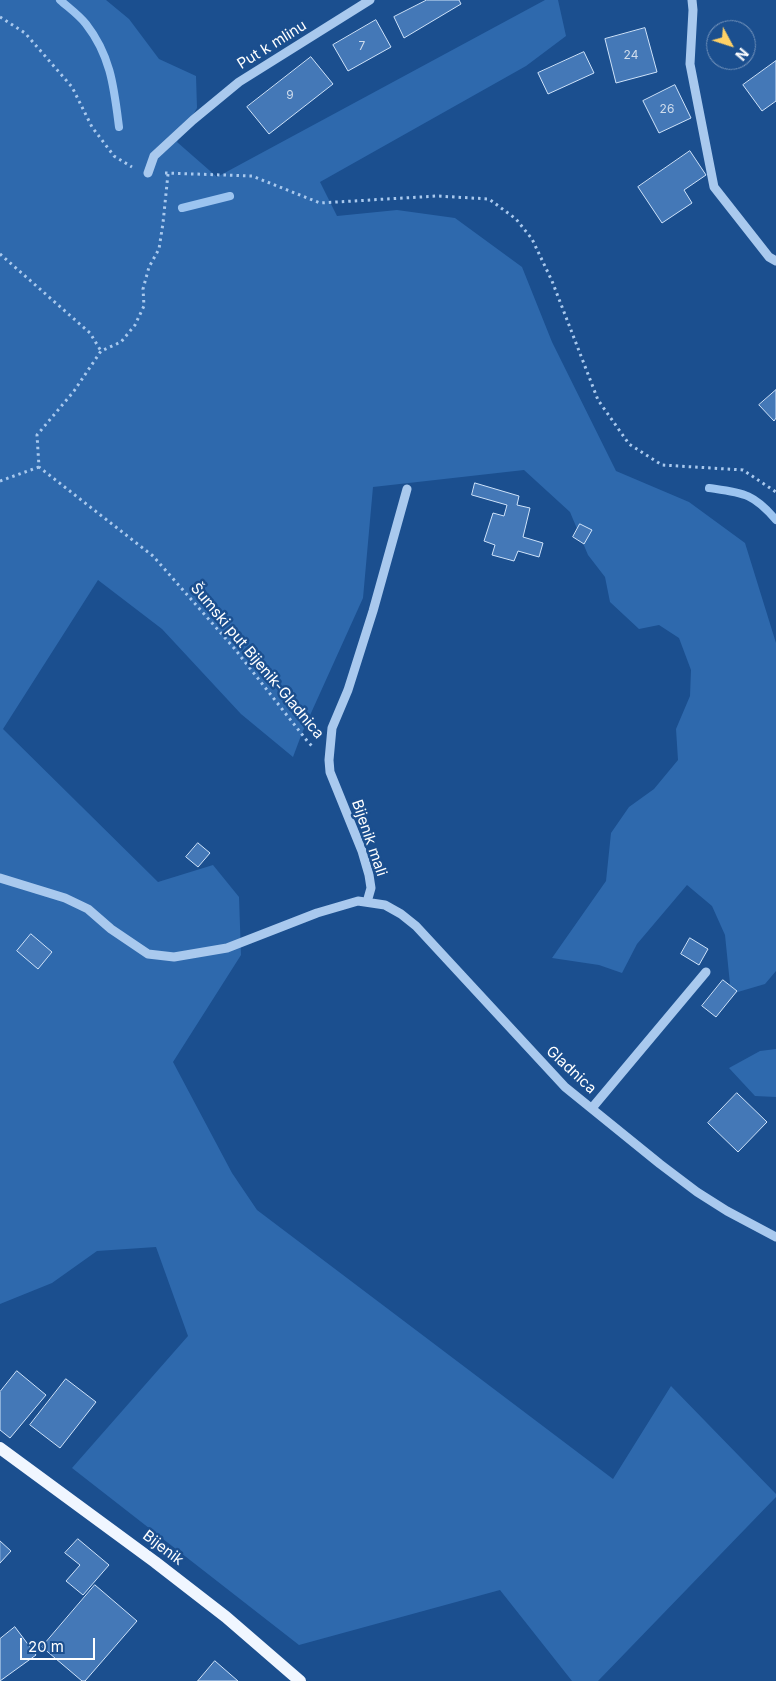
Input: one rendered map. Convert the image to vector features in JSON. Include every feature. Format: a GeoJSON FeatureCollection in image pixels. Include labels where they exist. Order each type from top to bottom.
{"type":"FeatureCollection","features":[{"type":"Feature","properties":{"kind":"main road","name":"Bijenik"},"geometry":{"type":"LineString","coordinates":[[0,1448],[66,1495],[226,1617],[300,1681]]}},
{"type":"Feature","properties":{"kind":"street","name":"Put k mlinu"},"geometry":{"type":"LineString","coordinates":[[148,173],[154,156],[193,120],[239,82],[370,0]]}},
{"type":"Feature","properties":{"kind":"street"},"geometry":{"type":"LineString","coordinates":[[692,0],[690,64],[714,188],[769,257],[776,261]]}},
{"type":"Feature","properties":{"kind":"street","name":"Bijenik mali"},"geometry":{"type":"LineString","coordinates":[[367,902],[371,888],[369,875],[362,851],[330,772],[329,760],[332,728],[348,690],[373,611],[407,489]]}},
{"type":"Feature","properties":{"kind":"street"},"geometry":{"type":"LineString","coordinates":[[0,878],[65,898],[88,910],[111,929],[148,954],[174,957],[227,948],[317,913],[358,901],[367,902]]}},
{"type":"Feature","properties":{"kind":"street","name":"Gladnica"},"geometry":{"type":"LineString","coordinates":[[367,902],[385,906],[401,914],[416,926],[566,1087],[660,1164],[697,1192],[727,1211],[776,1237]]}},
{"type":"Feature","properties":{"kind":"street"},"geometry":{"type":"LineString","coordinates":[[592,1108],[706,972]]}},
{"type":"Feature","properties":{"kind":"path"},"geometry":{"type":"LineString","coordinates":[[0,17],[25,33],[72,87],[92,127],[114,156]]}},
{"type":"Feature","properties":{"kind":"path"},"geometry":{"type":"LineString","coordinates":[[148,173],[252,176],[320,203],[436,196],[488,199],[516,219],[532,239],[552,281],[598,400],[629,444],[662,464],[743,470],[776,492]]}},
{"type":"Feature","properties":{"kind":"path"},"geometry":{"type":"LineString","coordinates":[[0,481],[39,467],[37,435],[74,391],[101,350],[122,342],[136,325],[144,306],[143,289],[149,267],[159,249],[168,173]]}},
{"type":"Feature","properties":{"kind":"path"},"geometry":{"type":"LineString","coordinates":[[0,254],[90,333],[101,350]]}},
{"type":"Feature","properties":{"kind":"path","name":"Šumski put Bijenik-Gladnica"},"geometry":{"type":"LineString","coordinates":[[39,467],[153,556],[234,648],[308,742],[329,760]]}},
{"type":"Feature","properties":{"kind":"shaded area"},"geometry":{"type":"Polygon","coordinates":[[[0,0],[106,0],[129,19],[159,59],[196,76],[197,108],[177,142],[217,177],[545,0],[558,0],[566,36],[526,66],[320,182],[337,216],[397,210],[455,218],[522,267],[552,342],[616,471],[689,502],[745,543],[776,643],[776,971],[765,984],[731,994],[725,935],[712,906],[687,885],[637,944],[622,973],[599,965],[552,958],[606,881],[611,833],[629,807],[654,789],[678,760],[676,729],[690,696],[691,670],[679,638],[659,625],[639,629],[610,602],[605,577],[588,555],[570,512],[524,470],[373,487],[363,598],[293,757],[241,714],[162,629],[98,580],[3,729],[158,882],[213,865],[239,897],[241,955],[173,1062],[232,1173],[257,1210],[613,1479],[671,1386],[776,1494],[776,1497],[598,1681],[572,1681],[500,1590],[299,1645],[72,1468],[188,1336],[156,1247],[97,1251],[52,1283],[0,1304],[0,0]]]}},
{"type":"Feature","properties":{"kind":"shaded area"},"geometry":{"type":"Polygon","coordinates":[[[776,1049],[776,1097],[755,1096],[729,1068],[760,1051],[776,1049]]]}},
{"type":"Feature","properties":{"kind":"building"},"geometry":{"type":"Polygon","coordinates":[[[427,0],[459,0],[461,4],[404,38],[394,17],[427,0]]]}},
{"type":"Feature","properties":{"kind":"building"},"geometry":{"type":"Polygon","coordinates":[[[376,20],[391,47],[348,71],[333,45],[376,20]]]}},
{"type":"Feature","properties":{"kind":"building"},"geometry":{"type":"Polygon","coordinates":[[[645,28],[657,72],[616,83],[605,39],[645,28]]]}},
{"type":"Feature","properties":{"kind":"building"},"geometry":{"type":"Polygon","coordinates":[[[584,52],[594,73],[548,94],[538,73],[584,52]]]}},
{"type":"Feature","properties":{"kind":"building"},"geometry":{"type":"Polygon","coordinates":[[[311,57],[333,84],[269,134],[247,107],[311,57]]]}},
{"type":"Feature","properties":{"kind":"building"},"geometry":{"type":"Polygon","coordinates":[[[776,61],[776,101],[762,111],[743,85],[776,61]]]}},
{"type":"Feature","properties":{"kind":"building"},"geometry":{"type":"Polygon","coordinates":[[[675,85],[691,118],[659,133],[643,101],[675,85]]]}},
{"type":"Feature","properties":{"kind":"building"},"geometry":{"type":"Polygon","coordinates":[[[690,151],[706,175],[684,190],[692,203],[662,223],[638,187],[690,151]]]}},
{"type":"Feature","properties":{"kind":"building"},"geometry":{"type":"Polygon","coordinates":[[[776,390],[776,418],[774,421],[759,405],[776,390]]]}},
{"type":"Feature","properties":{"kind":"building"},"geometry":{"type":"Polygon","coordinates":[[[475,483],[519,496],[517,505],[530,508],[523,537],[543,543],[539,557],[518,551],[514,561],[492,555],[495,545],[484,541],[493,513],[504,516],[507,505],[472,495],[475,483]]]}},
{"type":"Feature","properties":{"kind":"building"},"geometry":{"type":"Polygon","coordinates":[[[580,524],[592,530],[584,544],[573,537],[580,524]]]}},
{"type":"Feature","properties":{"kind":"building"},"geometry":{"type":"Polygon","coordinates":[[[198,843],[210,853],[198,867],[186,857],[198,843]]]}},
{"type":"Feature","properties":{"kind":"building"},"geometry":{"type":"Polygon","coordinates":[[[31,934],[52,952],[38,969],[17,951],[31,934]]]}},
{"type":"Feature","properties":{"kind":"building"},"geometry":{"type":"Polygon","coordinates":[[[690,938],[708,949],[699,965],[681,954],[690,938]]]}},
{"type":"Feature","properties":{"kind":"building"},"geometry":{"type":"Polygon","coordinates":[[[723,980],[737,991],[716,1017],[702,1006],[723,980]]]}},
{"type":"Feature","properties":{"kind":"building"},"geometry":{"type":"Polygon","coordinates":[[[737,1093],[767,1122],[738,1152],[708,1123],[737,1093]]]}},
{"type":"Feature","properties":{"kind":"building"},"geometry":{"type":"Polygon","coordinates":[[[17,1371],[46,1395],[10,1438],[0,1430],[0,1392],[17,1371]]]}},
{"type":"Feature","properties":{"kind":"building"},"geometry":{"type":"Polygon","coordinates":[[[66,1379],[96,1402],[60,1448],[30,1425],[66,1379]]]}},
{"type":"Feature","properties":{"kind":"building"},"geometry":{"type":"Polygon","coordinates":[[[78,1539],[109,1565],[83,1595],[66,1581],[80,1565],[65,1553],[78,1539]]]}},
{"type":"Feature","properties":{"kind":"building"},"geometry":{"type":"Polygon","coordinates":[[[0,1541],[11,1551],[0,1563],[0,1541]]]}},
{"type":"Feature","properties":{"kind":"building"},"geometry":{"type":"Polygon","coordinates":[[[95,1585],[137,1621],[85,1681],[82,1681],[42,1647],[95,1585]]]}},
{"type":"Feature","properties":{"kind":"building"},"geometry":{"type":"Polygon","coordinates":[[[15,1627],[36,1655],[0,1681],[0,1639],[15,1627]]]}},
{"type":"Feature","properties":{"kind":"building"},"geometry":{"type":"Polygon","coordinates":[[[215,1661],[238,1681],[198,1681],[215,1661]]]}},
{"type":"Feature","properties":{"kind":"waterway"},"geometry":{"type":"LineString","coordinates":[[60,0],[83,21],[101,48],[113,86],[119,127]]}},
{"type":"Feature","properties":{"kind":"waterway"},"geometry":{"type":"LineString","coordinates":[[182,208],[230,196]]}},
{"type":"Feature","properties":{"kind":"waterway"},"geometry":{"type":"LineString","coordinates":[[709,488],[731,491],[754,499],[776,520]]}}]}
